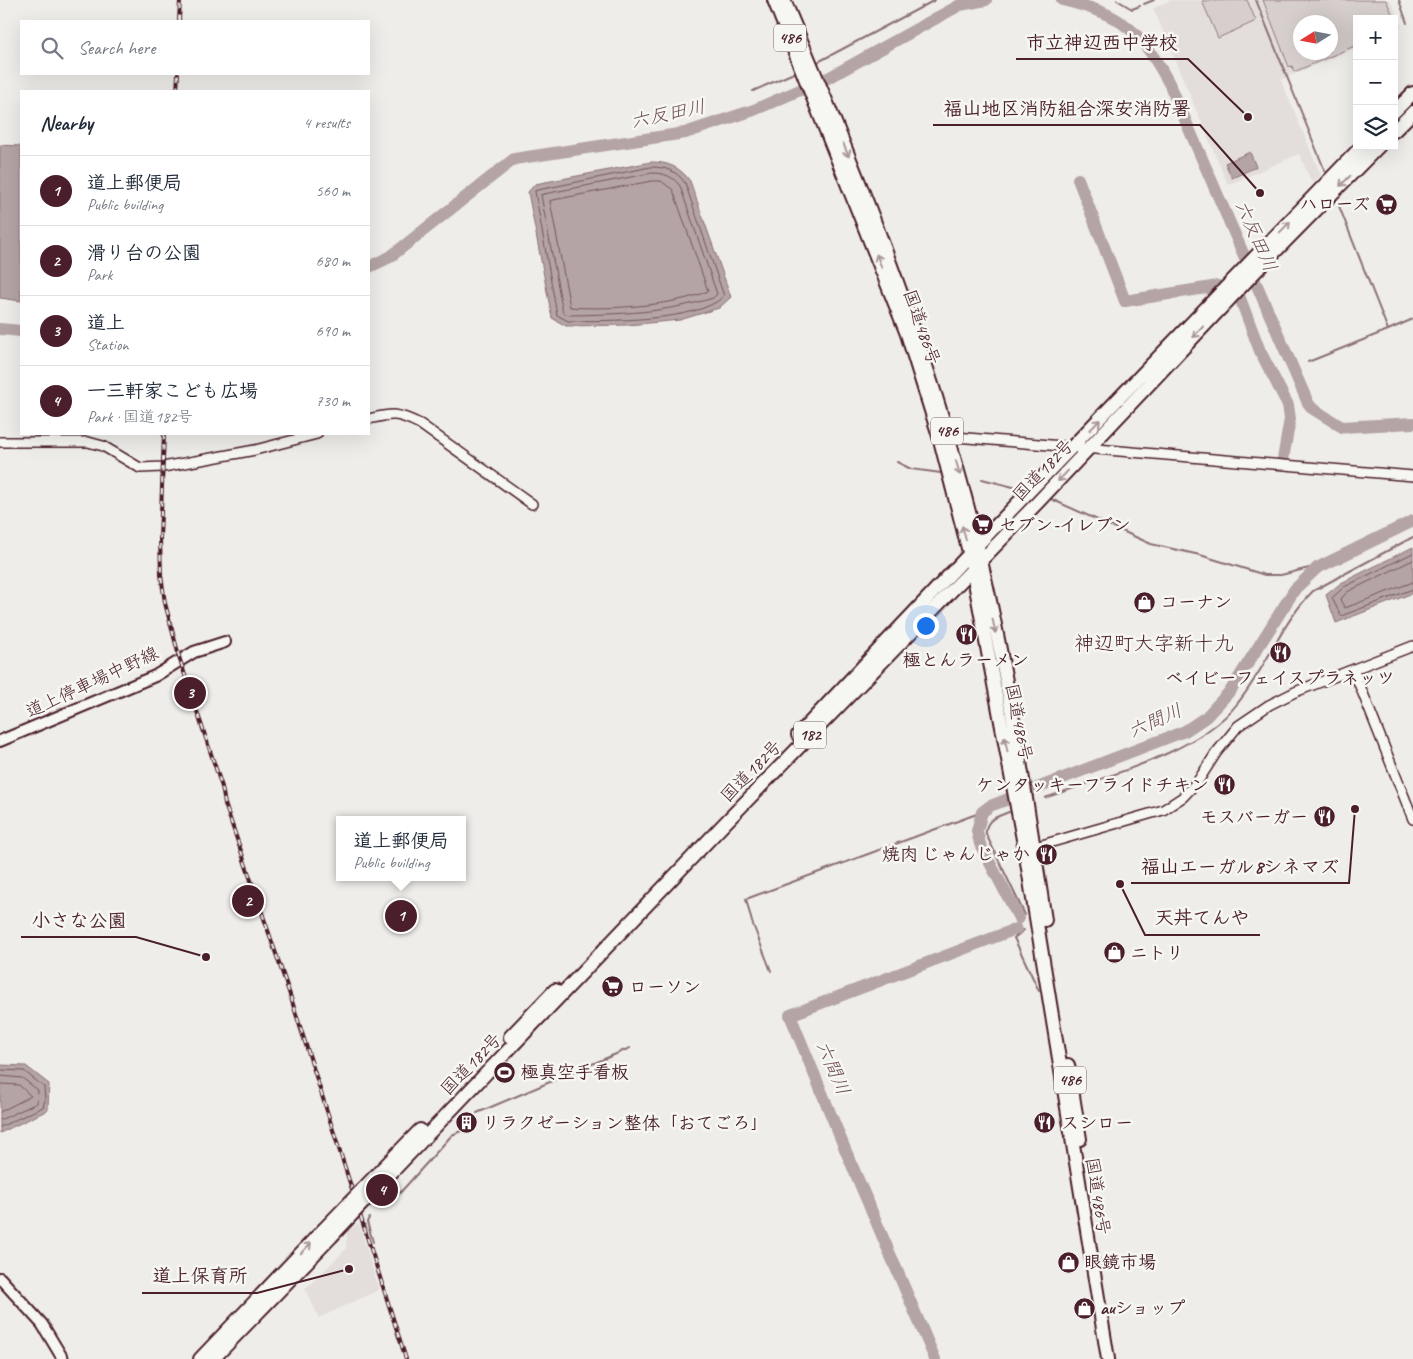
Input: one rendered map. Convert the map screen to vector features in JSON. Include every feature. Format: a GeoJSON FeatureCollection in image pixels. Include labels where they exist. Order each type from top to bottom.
{"type":"FeatureCollection","features":[{"type":"Feature","properties":{"kind":"highway","name":"国道486号"},"geometry":{"type":"LineString","coordinates":[[774,0],[810,74],[885,245],[919,342],[975,557],[1009,696],[1019,789],[1108,1359]]}},
{"type":"Feature","properties":{"kind":"highway","name":"国道486号"},"geometry":{"type":"LineString","coordinates":[[784,0],[810,74]]}},
{"type":"Feature","properties":{"kind":"highway"},"geometry":{"type":"LineString","coordinates":[[1398,108],[1413,93]]}},
{"type":"Feature","properties":{"kind":"highway"},"geometry":{"type":"LineString","coordinates":[[1398,127],[1413,112]]}},
{"type":"Feature","properties":{"kind":"highway","name":"国道182号"},"geometry":{"type":"LineString","coordinates":[[213,1359],[327,1233],[619,925],[975,557],[1089,447],[1358,150]]}},
{"type":"Feature","properties":{"kind":"highway","name":"国道182号"},"geometry":{"type":"LineString","coordinates":[[1253,267],[1375,150]]}},
{"type":"Feature","properties":{"kind":"highway","name":"国道182号"},"geometry":{"type":"LineString","coordinates":[[975,557],[1075,446],[1235,286]]}},
{"type":"Feature","properties":{"kind":"highway","name":"国道486号"},"geometry":{"type":"LineString","coordinates":[[1029,849],[1116,1359]]}},
{"type":"Feature","properties":{"kind":"highway","name":"国道182号"},"geometry":{"type":"LineString","coordinates":[[200,1359],[327,1233]]}},
{"type":"Feature","properties":{"kind":"main road","name":"道上停車場中野線"},"geometry":{"type":"LineString","coordinates":[[0,741],[155,676],[194,652],[225,642]]}},
{"type":"Feature","properties":{"kind":"main road"},"geometry":{"type":"LineString","coordinates":[[0,1278],[42,1324],[63,1359]]}},
{"type":"Feature","properties":{"kind":"street"},"geometry":{"type":"LineString","coordinates":[[370,419],[392,413],[420,424],[532,504]]}},
{"type":"Feature","properties":{"kind":"street"},"geometry":{"type":"LineString","coordinates":[[0,442],[88,442],[103,446],[130,464],[140,468],[163,467],[255,450],[313,435]]}},
{"type":"Feature","properties":{"kind":"street"},"geometry":{"type":"LineString","coordinates":[[944,436],[1413,476]]}},
{"type":"Feature","properties":{"kind":"street"},"geometry":{"type":"LineString","coordinates":[[1029,849],[1163,810],[1184,797],[1238,726],[1269,705],[1295,692],[1413,646]]}},
{"type":"Feature","properties":{"kind":"street"},"geometry":{"type":"LineString","coordinates":[[1354,670],[1413,819]]}},
{"type":"Feature","properties":{"kind":"shaded area"},"geometry":{"type":"Polygon","coordinates":[[[1171,0],[1390,0],[1397,15],[1353,15],[1353,49],[1338,55],[1338,15],[1293,15],[1293,60],[1327,60],[1281,80],[1321,175],[1312,183],[1299,154],[1228,185],[1153,8],[1171,0]]]}},
{"type":"Feature","properties":{"kind":"shaded area"},"geometry":{"type":"Polygon","coordinates":[[[1247,0],[1256,21],[1218,38],[1202,1],[1247,0]]]}},
{"type":"Feature","properties":{"kind":"shaded area"},"geometry":{"type":"Polygon","coordinates":[[[1263,0],[1386,0],[1393,15],[1353,15],[1353,47],[1338,53],[1338,15],[1293,15],[1293,60],[1322,60],[1294,72],[1292,66],[1289,67],[1263,0]]]}},
{"type":"Feature","properties":{"kind":"shaded area"},"geometry":{"type":"Polygon","coordinates":[[[1398,18],[1402,27],[1398,29],[1398,18]]]}},
{"type":"Feature","properties":{"kind":"shaded area"},"geometry":{"type":"Polygon","coordinates":[[[359,1223],[379,1290],[319,1318],[305,1289],[346,1249],[347,1231],[359,1223]]]}},
{"type":"Feature","properties":{"kind":"water"},"geometry":{"type":"Polygon","coordinates":[[[0,145],[20,146],[20,301],[0,298],[0,145]]]}},
{"type":"Feature","properties":{"kind":"water"},"geometry":{"type":"Polygon","coordinates":[[[1250,152],[1256,167],[1232,178],[1225,163],[1250,152]]]}},
{"type":"Feature","properties":{"kind":"water"},"geometry":{"type":"Polygon","coordinates":[[[651,162],[673,166],[690,181],[731,297],[719,308],[680,320],[628,325],[566,326],[552,318],[528,192],[535,184],[651,162]]]}},
{"type":"Feature","properties":{"kind":"water"},"geometry":{"type":"Polygon","coordinates":[[[1413,547],[1413,593],[1336,623],[1326,595],[1341,583],[1413,547]]]}},
{"type":"Feature","properties":{"kind":"water"},"geometry":{"type":"Polygon","coordinates":[[[0,1065],[26,1066],[49,1084],[48,1110],[0,1133],[0,1065]]]}},
{"type":"Feature","properties":{"kind":"waterway"},"geometry":{"type":"LineString","coordinates":[[818,62],[935,0]]}},
{"type":"Feature","properties":{"kind":"waterway","name":"六反田川"},"geometry":{"type":"LineString","coordinates":[[370,267],[390,257],[514,159],[685,133],[754,110],[830,77],[960,5],[986,0]]}},
{"type":"Feature","properties":{"kind":"waterway","name":"六反田川"},"geometry":{"type":"LineString","coordinates":[[1062,0],[1083,5],[1115,19],[1139,38],[1160,66],[1170,85],[1308,403],[1313,409],[1342,427],[1413,423]]}},
{"type":"Feature","properties":{"kind":"waterway"},"geometry":{"type":"LineString","coordinates":[[1117,0],[1132,9],[1140,6]]}},
{"type":"Feature","properties":{"kind":"waterway"},"geometry":{"type":"LineString","coordinates":[[1144,4],[1154,0]]}},
{"type":"Feature","properties":{"kind":"waterway"},"geometry":{"type":"LineString","coordinates":[[1256,0],[1325,171]]}},
{"type":"Feature","properties":{"kind":"waterway"},"geometry":{"type":"LineString","coordinates":[[1399,0],[1407,23]]}},
{"type":"Feature","properties":{"kind":"waterway"},"geometry":{"type":"LineString","coordinates":[[753,91],[796,72]]}},
{"type":"Feature","properties":{"kind":"waterway","name":"六反田川"},"geometry":{"type":"LineString","coordinates":[[1078,179],[1125,301],[1218,286],[1234,290],[1240,298],[1260,351],[1288,405],[1290,419],[1283,459]]}},
{"type":"Feature","properties":{"kind":"waterway"},"geometry":{"type":"LineString","coordinates":[[1337,201],[1388,330],[1413,319]]}},
{"type":"Feature","properties":{"kind":"waterway","name":"六反田川"},"geometry":{"type":"LineString","coordinates":[[0,329],[20,331]]}},
{"type":"Feature","properties":{"kind":"waterway"},"geometry":{"type":"LineString","coordinates":[[1308,362],[1388,330]]}},
{"type":"Feature","properties":{"kind":"waterway","name":"六反田川"},"geometry":{"type":"LineString","coordinates":[[1273,376],[1277,374]]}},
{"type":"Feature","properties":{"kind":"waterway"},"geometry":{"type":"LineString","coordinates":[[897,462],[911,469],[941,473]]}},
{"type":"Feature","properties":{"kind":"waterway"},"geometry":{"type":"LineString","coordinates":[[982,479],[1021,489]]}},
{"type":"Feature","properties":{"kind":"waterway"},"geometry":{"type":"LineString","coordinates":[[1051,499],[1151,544],[1200,555],[1265,575],[1281,575],[1309,568],[1317,568]]}},
{"type":"Feature","properties":{"kind":"waterway","name":"六間川"},"geometry":{"type":"LineString","coordinates":[[1019,918],[980,844],[977,831],[982,812],[990,806],[1185,731],[1206,717],[1231,690],[1295,589],[1317,568],[1413,521]]}},
{"type":"Feature","properties":{"kind":"waterway"},"geometry":{"type":"LineString","coordinates":[[1045,798],[1121,772],[1175,750],[1199,736],[1220,721],[1237,704],[1257,676],[1292,617],[1313,591],[1413,537]]}},
{"type":"Feature","properties":{"kind":"waterway"},"geometry":{"type":"LineString","coordinates":[[771,971],[752,922],[746,899],[982,812]]}},
{"type":"Feature","properties":{"kind":"waterway"},"geometry":{"type":"LineString","coordinates":[[1009,812],[996,817],[990,822],[987,825],[986,834],[1025,915]]}},
{"type":"Feature","properties":{"kind":"waterway","name":"六間川"},"geometry":{"type":"LineString","coordinates":[[935,1359],[790,1015],[1016,929]]}},
{"type":"Feature","properties":{"kind":"waterway"},"geometry":{"type":"LineString","coordinates":[[1024,930],[1014,938],[1039,991]]}},
{"type":"Feature","properties":{"kind":"waterway"},"geometry":{"type":"LineString","coordinates":[[477,1113],[630,1048]]}},
{"type":"Feature","properties":{"kind":"waterway"},"geometry":{"type":"LineString","coordinates":[[398,1195],[452,1135],[472,1126]]}},
{"type":"Feature","properties":{"kind":"waterway"},"geometry":{"type":"LineString","coordinates":[[369,1218],[367,1222],[373,1242]]}},
{"type":"Feature","properties":{"kind":"railway"},"geometry":{"type":"LineString","coordinates":[[179,20],[180,0]]}},
{"type":"Feature","properties":{"kind":"railway"},"geometry":{"type":"LineString","coordinates":[[177,90],[178,75]]}},
{"type":"Feature","properties":{"kind":"railway"},"geometry":{"type":"LineString","coordinates":[[164,435],[160,539],[161,575],[165,603],[180,660],[222,787],[225,804],[290,995],[406,1359]]}},
{"type":"Feature","properties":{"kind":"place","name":"市立神辺西中学校"},"geometry":{"type":"Point","coordinates":[1248,117]}},
{"type":"Feature","properties":{"kind":"place","name":"福山地区消防組合深安消防署"},"geometry":{"type":"Point","coordinates":[1260,193]}},
{"type":"Feature","properties":{"kind":"place","name":"ハローズ"},"geometry":{"type":"Point","coordinates":[1386,204]}},
{"type":"Feature","properties":{"kind":"place","name":"セブン-イレブン"},"geometry":{"type":"Point","coordinates":[983,525]}},
{"type":"Feature","properties":{"kind":"place","name":"コーナン"},"geometry":{"type":"Point","coordinates":[1144,602]}},
{"type":"Feature","properties":{"kind":"place","name":"極とんラーメン"},"geometry":{"type":"Point","coordinates":[966,635]}},
{"type":"Feature","properties":{"kind":"place","name":"ベイビーフェイスプラネッツ"},"geometry":{"type":"Point","coordinates":[1280,653]}},
{"type":"Feature","properties":{"kind":"place","name":"道上"},"geometry":{"type":"Point","coordinates":[190,693]}},
{"type":"Feature","properties":{"kind":"place","name":"ケンタッキーフライドチキン"},"geometry":{"type":"Point","coordinates":[1225,785]}},
{"type":"Feature","properties":{"kind":"place","name":"福山エーガル8シネマズ"},"geometry":{"type":"Point","coordinates":[1355,809]}},
{"type":"Feature","properties":{"kind":"place","name":"モスバーガー"},"geometry":{"type":"Point","coordinates":[1324,817]}},
{"type":"Feature","properties":{"kind":"place","name":"焼肉 じゃんじゃか"},"geometry":{"type":"Point","coordinates":[1046,854]}},
{"type":"Feature","properties":{"kind":"place","name":"天丼てんや"},"geometry":{"type":"Point","coordinates":[1120,884]}},
{"type":"Feature","properties":{"kind":"place","name":"滑り台の公園"},"geometry":{"type":"Point","coordinates":[248,901]}},
{"type":"Feature","properties":{"kind":"place","name":"道上郵便局"},"geometry":{"type":"Point","coordinates":[401,916]}},
{"type":"Feature","properties":{"kind":"place","name":"ニトリ"},"geometry":{"type":"Point","coordinates":[1114,953]}},
{"type":"Feature","properties":{"kind":"place","name":"小さな公園"},"geometry":{"type":"Point","coordinates":[206,957]}},
{"type":"Feature","properties":{"kind":"place","name":"ローソン"},"geometry":{"type":"Point","coordinates":[613,987]}},
{"type":"Feature","properties":{"kind":"place","name":"極真空手看板"},"geometry":{"type":"Point","coordinates":[505,1072]}},
{"type":"Feature","properties":{"kind":"place","name":"リラクゼーション整体「おてごろ」"},"geometry":{"type":"Point","coordinates":[466,1123]}},
{"type":"Feature","properties":{"kind":"place","name":"スシロー"},"geometry":{"type":"Point","coordinates":[1045,1123]}},
{"type":"Feature","properties":{"kind":"place","name":"一三軒家こども広場"},"geometry":{"type":"Point","coordinates":[382,1190]}},
{"type":"Feature","properties":{"kind":"place","name":"眼鏡市場"},"geometry":{"type":"Point","coordinates":[1068,1262]}},
{"type":"Feature","properties":{"kind":"place","name":"道上保育所"},"geometry":{"type":"Point","coordinates":[349,1269]}},
{"type":"Feature","properties":{"kind":"place","name":"auショップ"},"geometry":{"type":"Point","coordinates":[1084,1308]}},
{"type":"Feature","properties":{"kind":"district","name":"神辺町大字新十九"},"geometry":{"type":"Point","coordinates":[1154,643]}}]}
